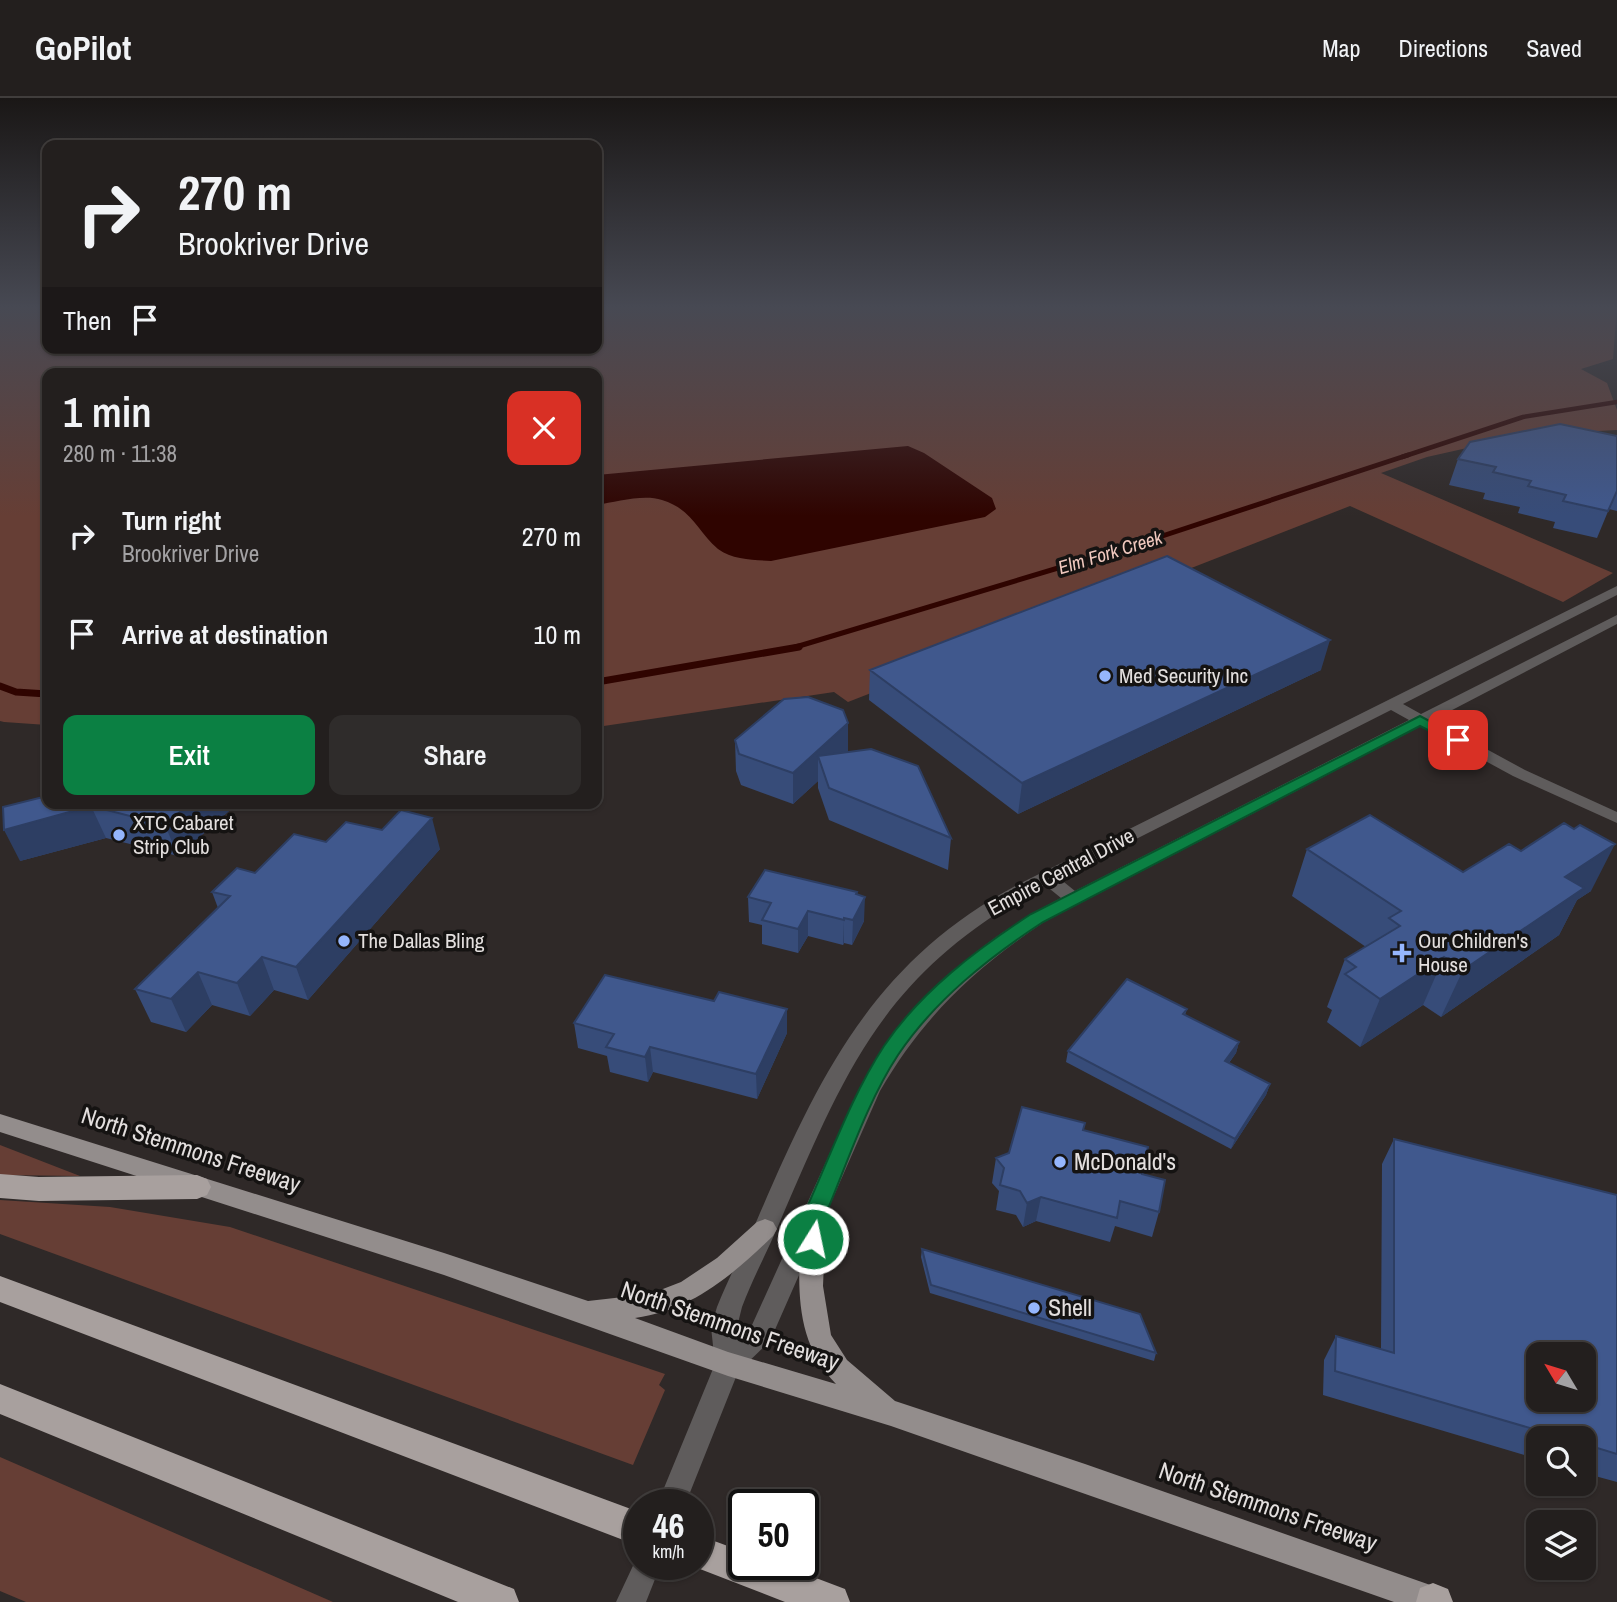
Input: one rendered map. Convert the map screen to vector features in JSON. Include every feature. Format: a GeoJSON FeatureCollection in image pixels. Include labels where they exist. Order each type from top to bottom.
{"type":"FeatureCollection","features":[{"type":"Feature","properties":{"kind":"highway"},"geometry":{"type":"LineString","coordinates":[[0,1186],[39,1189],[197,1187]]}},
{"type":"Feature","properties":{"kind":"highway"},"geometry":{"type":"LineString","coordinates":[[0,1289],[623,1523]]}},
{"type":"Feature","properties":{"kind":"highway"},"geometry":{"type":"LineString","coordinates":[[0,1399],[500,1602]]}},
{"type":"Feature","properties":{"kind":"highway"},"geometry":{"type":"LineString","coordinates":[[714,1558],[832,1602]]}},
{"type":"Feature","properties":{"kind":"main road","name":"North Stemmons Freeway"},"geometry":{"type":"LineString","coordinates":[[0,1124],[444,1264],[728,1364],[891,1413],[1085,1478],[1435,1602]]}},
{"type":"Feature","properties":{"kind":"main road"},"geometry":{"type":"LineString","coordinates":[[814,1216],[813,1301],[817,1335],[827,1354],[849,1378],[891,1413]]}},
{"type":"Feature","properties":{"kind":"main road"},"geometry":{"type":"LineString","coordinates":[[583,1311],[626,1310],[680,1297],[710,1280],[765,1228]]}},
{"type":"Feature","properties":{"kind":"street","name":"Empire Central Drive"},"geometry":{"type":"LineString","coordinates":[[728,1364],[723,1325],[836,1070],[862,1028],[889,994],[960,928],[986,909],[1046,877],[1617,590]]}},
{"type":"Feature","properties":{"kind":"street","name":"Empire Central Drive"},"geometry":{"type":"LineString","coordinates":[[677,1489],[728,1364],[761,1334],[870,1089],[890,1052],[918,1015],[986,951],[1037,918],[1617,619]]}},
{"type":"Feature","properties":{"kind":"street"},"geometry":{"type":"LineString","coordinates":[[1392,704],[1532,779],[1617,818]]}},
{"type":"Feature","properties":{"kind":"street"},"geometry":{"type":"LineString","coordinates":[[1046,877],[1074,899]]}},
{"type":"Feature","properties":{"kind":"street"},"geometry":{"type":"LineString","coordinates":[[631,1602],[640,1580]]}},
{"type":"Feature","properties":{"kind":"shaded area"},"geometry":{"type":"Polygon","coordinates":[[[0,376],[42,376],[42,725],[0,721],[0,376]]]}},
{"type":"Feature","properties":{"kind":"shaded area"},"geometry":{"type":"Polygon","coordinates":[[[602,376],[1594,376],[1607,383],[1617,410],[1617,430],[1525,435],[1427,457],[1381,473],[1613,573],[1563,602],[1350,506],[848,702],[834,692],[602,726],[602,376]]]}},
{"type":"Feature","properties":{"kind":"shaded area"},"geometry":{"type":"Polygon","coordinates":[[[908,446],[924,453],[992,498],[996,509],[985,517],[771,561],[744,559],[718,549],[687,515],[662,500],[638,498],[602,504],[602,475],[908,446]]]}},
{"type":"Feature","properties":{"kind":"shaded area"},"geometry":{"type":"Polygon","coordinates":[[[0,1145],[80,1176],[0,1175],[0,1145]]]}},
{"type":"Feature","properties":{"kind":"shaded area"},"geometry":{"type":"Polygon","coordinates":[[[0,1200],[110,1207],[230,1227],[665,1374],[659,1385],[665,1390],[633,1465],[0,1234],[0,1200]]]}},
{"type":"Feature","properties":{"kind":"shaded area"},"geometry":{"type":"Polygon","coordinates":[[[0,1457],[333,1602],[26,1602],[0,1591],[0,1457]]]}},
{"type":"Feature","properties":{"kind":"building"},"geometry":{"type":"Polygon","coordinates":[[[1560,424],[1617,436],[1617,491],[1608,511],[1563,501],[1566,495],[1528,486],[1531,481],[1493,472],[1496,467],[1458,459],[1470,442],[1560,424]]]}},
{"type":"Feature","properties":{"kind":"building"},"geometry":{"type":"Polygon","coordinates":[[[1167,556],[1330,640],[1022,783],[870,670],[1167,556]]]}},
{"type":"Feature","properties":{"kind":"building"},"geometry":{"type":"Polygon","coordinates":[[[808,697],[843,710],[848,723],[793,773],[739,754],[735,740],[784,699],[808,697]]]}},
{"type":"Feature","properties":{"kind":"building"},"geometry":{"type":"Polygon","coordinates":[[[871,749],[918,766],[951,838],[829,788],[818,756],[871,749]]]}},
{"type":"Feature","properties":{"kind":"building"},"geometry":{"type":"Polygon","coordinates":[[[42,797],[42,809],[80,809],[4,830],[3,807],[42,797]]]}},
{"type":"Feature","properties":{"kind":"building"},"geometry":{"type":"Polygon","coordinates":[[[103,809],[183,809],[165,825],[103,809]]]}},
{"type":"Feature","properties":{"kind":"building"},"geometry":{"type":"Polygon","coordinates":[[[401,810],[432,818],[296,967],[262,957],[237,983],[198,972],[171,999],[135,989],[230,896],[212,892],[237,868],[255,873],[294,834],[326,842],[346,822],[382,830],[401,810]]]}},
{"type":"Feature","properties":{"kind":"building"},"geometry":{"type":"Polygon","coordinates":[[[1370,815],[1463,872],[1509,844],[1521,851],[1564,823],[1574,829],[1580,825],[1615,844],[1565,877],[1584,888],[1463,970],[1444,957],[1380,999],[1345,974],[1356,967],[1345,959],[1400,926],[1389,918],[1401,911],[1307,849],[1370,815]]]}},
{"type":"Feature","properties":{"kind":"building"},"geometry":{"type":"Polygon","coordinates":[[[765,870],[857,892],[856,894],[865,897],[853,920],[808,911],[798,929],[762,920],[771,903],[748,897],[765,870]]]}},
{"type":"Feature","properties":{"kind":"building"},"geometry":{"type":"Polygon","coordinates":[[[605,975],[714,1001],[719,992],[787,1009],[756,1074],[650,1047],[645,1057],[606,1047],[614,1034],[574,1023],[605,975]]]}},
{"type":"Feature","properties":{"kind":"building"},"geometry":{"type":"Polygon","coordinates":[[[1127,979],[1187,1009],[1183,1014],[1239,1042],[1225,1061],[1270,1084],[1235,1139],[1068,1051],[1127,979]]]}},
{"type":"Feature","properties":{"kind":"building"},"geometry":{"type":"Polygon","coordinates":[[[1022,1107],[1085,1123],[1083,1130],[1148,1147],[1142,1174],[1165,1180],[1159,1212],[1120,1201],[1117,1218],[1041,1197],[1027,1203],[1020,1191],[1000,1185],[1004,1168],[996,1158],[1009,1153],[1022,1107]]]}},
{"type":"Feature","properties":{"kind":"building"},"geometry":{"type":"Polygon","coordinates":[[[1394,1139],[1617,1195],[1617,1454],[1596,1448],[1596,1426],[1526,1427],[1335,1371],[1336,1336],[1394,1353],[1394,1139]]]}},
{"type":"Feature","properties":{"kind":"building","name":"Shell"},"geometry":{"type":"Polygon","coordinates":[[[922,1249],[1140,1314],[1156,1353],[931,1285],[922,1249]]]}},
{"type":"Feature","properties":{"kind":"waterway","name":"Elm Fork Creek"},"geometry":{"type":"LineString","coordinates":[[1402,457],[1523,417],[1617,402]]}},
{"type":"Feature","properties":{"kind":"waterway","name":"Elm Fork Creek"},"geometry":{"type":"LineString","coordinates":[[791,648],[1138,544],[1408,455]]}},
{"type":"Feature","properties":{"kind":"waterway","name":"Elm Fork Creek"},"geometry":{"type":"LineString","coordinates":[[791,648],[799,647]]}},
{"type":"Feature","properties":{"kind":"waterway","name":"Elm Fork Creek"},"geometry":{"type":"LineString","coordinates":[[602,681],[791,648]]}},
{"type":"Feature","properties":{"kind":"waterway","name":"Elm Fork Creek"},"geometry":{"type":"LineString","coordinates":[[0,686],[16,692],[42,694]]}},
{"type":"Feature","properties":{"kind":"place","name":"Med Security Inc"},"geometry":{"type":"Point","coordinates":[1105,676]}},
{"type":"Feature","properties":{"kind":"place","name":"XTC Cabaret Strip Club"},"geometry":{"type":"Point","coordinates":[119,835]}},
{"type":"Feature","properties":{"kind":"place","name":"The Dallas Bling"},"geometry":{"type":"Point","coordinates":[344,941]}},
{"type":"Feature","properties":{"kind":"place","name":"Our Children's House"},"geometry":{"type":"Point","coordinates":[1402,953]}},
{"type":"Feature","properties":{"kind":"place","name":"McDonald's"},"geometry":{"type":"Point","coordinates":[1060,1162]}},
{"type":"Feature","properties":{"kind":"place","name":"Shell"},"geometry":{"type":"Point","coordinates":[1034,1308]}},
{"type":"Feature","properties":{"kind":"route"},"geometry":{"type":"LineString","coordinates":[[813,1239],[814,1216],[870,1089],[890,1052],[918,1015],[986,951],[1037,918],[1420,720],[1458,740]]}}]}
